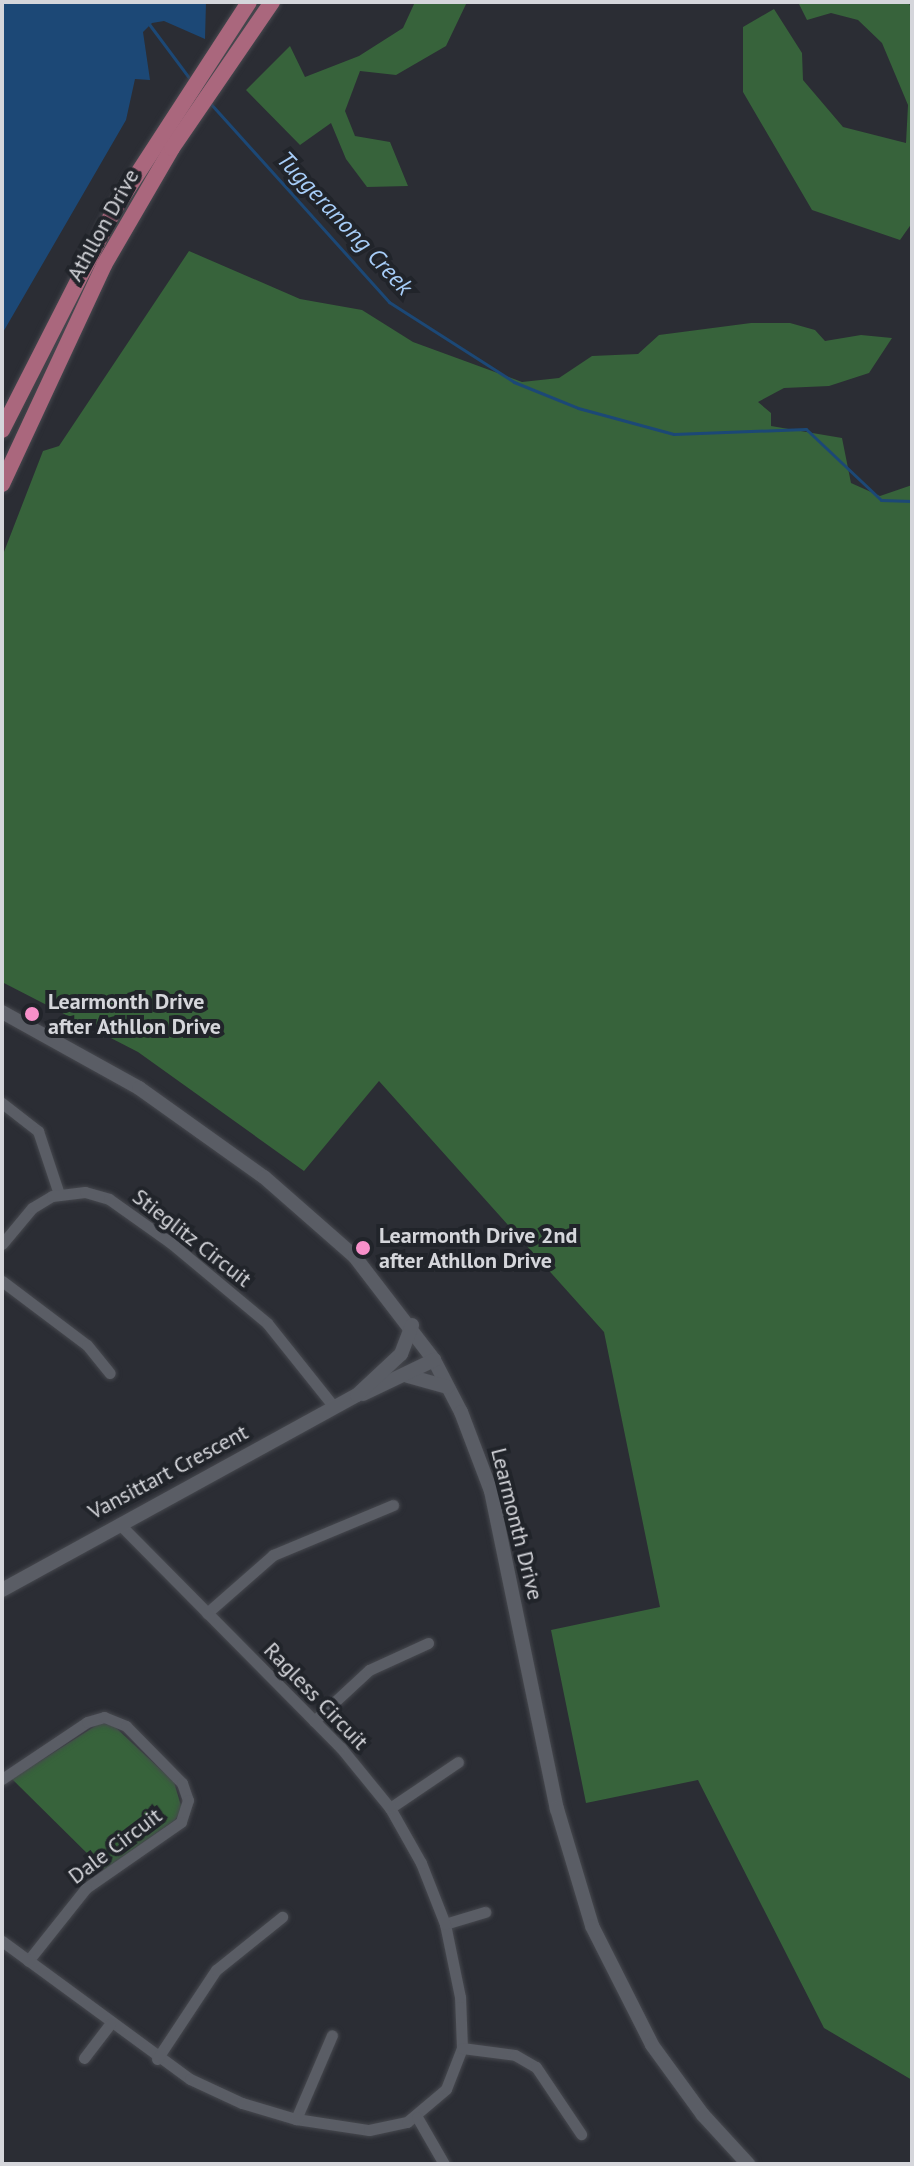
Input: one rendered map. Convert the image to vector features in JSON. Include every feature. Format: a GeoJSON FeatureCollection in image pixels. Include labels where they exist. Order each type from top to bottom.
{"type":"FeatureCollection","features":[{"type":"Feature","properties":{"kind":"main road","name":"Athllon Drive"},"geometry":{"type":"LineString","coordinates":[[2,430],[92,250],[186,92],[249,2]]}},
{"type":"Feature","properties":{"kind":"main road","name":"Athllon Drive"},"geometry":{"type":"LineString","coordinates":[[2,484],[104,265],[201,104],[272,2]]}},
{"type":"Feature","properties":{"kind":"street","name":"Learmonth Drive"},"geometry":{"type":"LineString","coordinates":[[2,1012],[139,1088],[264,1177],[355,1257],[412,1325],[448,1387],[491,1491],[557,1809],[584,1906],[606,1960],[652,2045],[703,2115],[748,2164]]}},
{"type":"Feature","properties":{"kind":"street"},"geometry":{"type":"LineString","coordinates":[[2,1103],[38,1131],[59,1194],[32,1208],[6,1231],[2,1244]]}},
{"type":"Feature","properties":{"kind":"street","name":"Stieglitz Circuit"},"geometry":{"type":"LineString","coordinates":[[59,1194],[101,1196],[171,1243],[267,1323],[334,1407]]}},
{"type":"Feature","properties":{"kind":"street"},"geometry":{"type":"LineString","coordinates":[[2,1281],[87,1345],[110,1373]]}},
{"type":"Feature","properties":{"kind":"street","name":"Vansittart Crescent"},"geometry":{"type":"LineString","coordinates":[[357,1395],[401,1354],[412,1325]]}},
{"type":"Feature","properties":{"kind":"street","name":"Vansittart Crescent"},"geometry":{"type":"LineString","coordinates":[[2,1590],[334,1407],[408,1376],[434,1360]]}},
{"type":"Feature","properties":{"kind":"street"},"geometry":{"type":"LineString","coordinates":[[408,1376],[448,1387]]}},
{"type":"Feature","properties":{"kind":"street"},"geometry":{"type":"LineString","coordinates":[[207,1613],[273,1555],[393,1505]]}},
{"type":"Feature","properties":{"kind":"street","name":"Ragless Circuit"},"geometry":{"type":"LineString","coordinates":[[2,1941],[157,2059],[224,2096],[296,2119],[369,2130],[417,2117],[446,2089],[462,2048],[460,1997],[445,1924],[421,1863],[390,1808],[314,1721],[119,1524]]}},
{"type":"Feature","properties":{"kind":"street"},"geometry":{"type":"LineString","coordinates":[[314,1721],[369,1670],[428,1643]]}},
{"type":"Feature","properties":{"kind":"street","name":"Dale Circuit"},"geometry":{"type":"LineString","coordinates":[[2,1779],[87,1722],[104,1717],[126,1726],[182,1783],[188,1800],[181,1822],[86,1888],[28,1961]]}},
{"type":"Feature","properties":{"kind":"street"},"geometry":{"type":"LineString","coordinates":[[390,1808],[458,1762]]}},
{"type":"Feature","properties":{"kind":"street"},"geometry":{"type":"LineString","coordinates":[[445,1924],[485,1912]]}},
{"type":"Feature","properties":{"kind":"street"},"geometry":{"type":"LineString","coordinates":[[157,2059],[216,1970],[282,1917]]}},
{"type":"Feature","properties":{"kind":"street"},"geometry":{"type":"LineString","coordinates":[[84,2058],[110,2024]]}},
{"type":"Feature","properties":{"kind":"street"},"geometry":{"type":"LineString","coordinates":[[296,2119],[332,2035]]}},
{"type":"Feature","properties":{"kind":"street"},"geometry":{"type":"LineString","coordinates":[[462,2048],[515,2055],[536,2067],[581,2134]]}},
{"type":"Feature","properties":{"kind":"street"},"geometry":{"type":"LineString","coordinates":[[417,2117],[444,2164]]}},
{"type":"Feature","properties":{"kind":"green space"},"geometry":{"type":"Polygon","coordinates":[[[415,2],[467,2],[446,46],[396,75],[360,71],[345,111],[355,136],[390,142],[408,186],[367,187],[346,159],[331,123],[300,145],[246,90],[290,46],[305,77],[359,56],[403,28],[415,2]]]}},
{"type":"Feature","properties":{"kind":"green space"},"geometry":{"type":"Polygon","coordinates":[[[798,2],[908,2],[912,9],[912,223],[900,240],[812,210],[743,92],[743,27],[774,9],[802,53],[803,80],[843,127],[906,143],[908,105],[882,43],[858,20],[831,13],[807,20],[798,2]]]}},
{"type":"Feature","properties":{"kind":"green space"},"geometry":{"type":"Polygon","coordinates":[[[189,251],[300,299],[362,310],[413,342],[522,382],[559,378],[592,356],[638,354],[659,335],[751,323],[790,323],[815,330],[825,341],[861,335],[892,338],[869,373],[829,386],[784,388],[758,402],[771,413],[771,426],[842,438],[851,483],[880,496],[912,485],[912,2080],[824,2028],[698,1780],[586,1803],[551,1630],[660,1607],[604,1332],[379,1081],[304,1171],[138,1052],[2,982],[2,557],[43,451],[59,446],[189,251]]]}},
{"type":"Feature","properties":{"kind":"green space"},"geometry":{"type":"Polygon","coordinates":[[[100,1723],[114,1726],[174,1782],[182,1809],[175,1820],[104,1870],[12,1779],[100,1723]]]}},
{"type":"Feature","properties":{"kind":"water"},"geometry":{"type":"Polygon","coordinates":[[[2,2],[206,2],[205,39],[164,21],[152,23],[143,32],[150,80],[135,79],[126,120],[2,334],[2,2]]]}},
{"type":"Feature","properties":{"kind":"waterway","name":"Tuggeranong Creek"},"geometry":{"type":"LineString","coordinates":[[149,24],[190,79]]}},
{"type":"Feature","properties":{"kind":"waterway","name":"Tuggeranong Creek"},"geometry":{"type":"LineString","coordinates":[[210,103],[389,302],[514,382],[578,408],[674,434],[806,429],[881,500],[912,501]]}},
{"type":"Feature","properties":{"kind":"place","name":"Learmonth Drive after Athllon Drive"},"geometry":{"type":"Point","coordinates":[32,1014]}},
{"type":"Feature","properties":{"kind":"place","name":"Learmonth Drive 2nd after Athllon Drive"},"geometry":{"type":"Point","coordinates":[363,1248]}}]}
